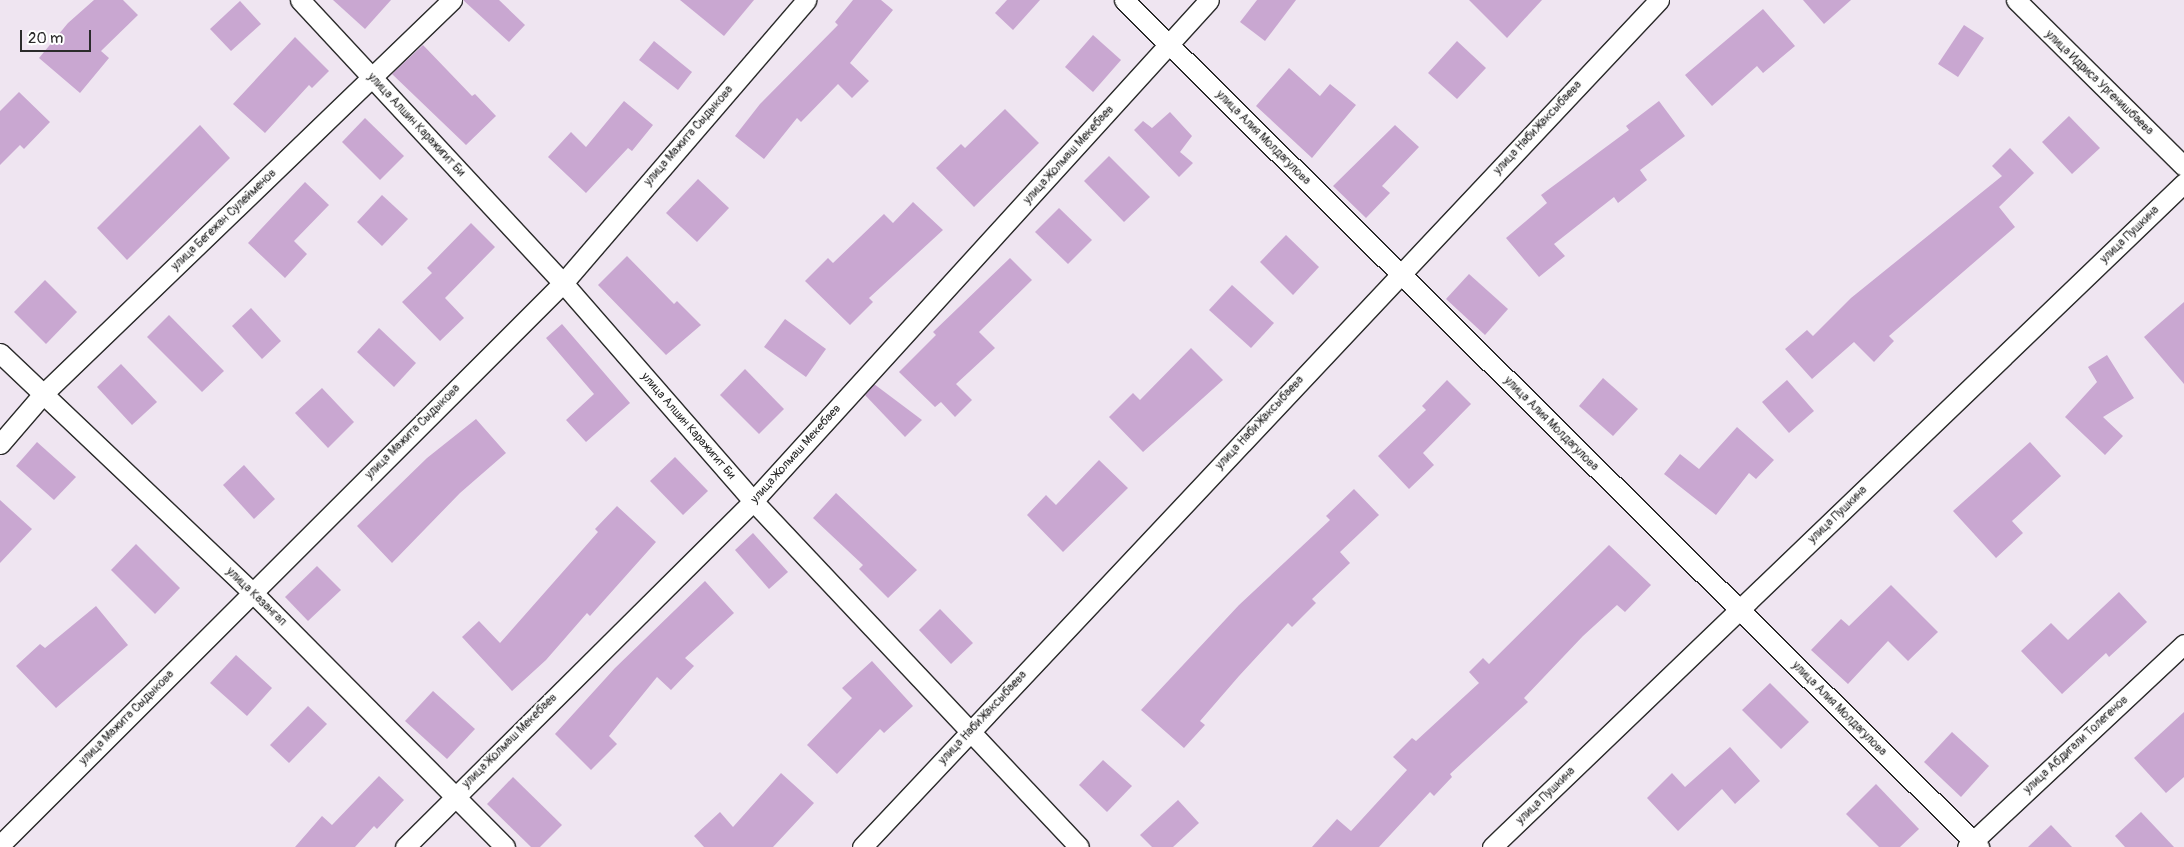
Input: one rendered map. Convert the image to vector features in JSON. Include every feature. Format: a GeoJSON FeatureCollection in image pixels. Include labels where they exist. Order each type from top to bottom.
{"type":"FeatureCollection","features":[{"type":"Feature","properties":{"kind":"street","name":"улица Алшин Каражигит Би"},"geometry":{"type":"LineString","coordinates":[[300,0],[563,283],[753,501],[1080,847]]}},
{"type":"Feature","properties":{"kind":"street","name":"улица Бегежан Сулейменов"},"geometry":{"type":"LineString","coordinates":[[0,444],[43,394],[452,0]]}},
{"type":"Feature","properties":{"kind":"street","name":"улица Мажита Сыдыкова"},"geometry":{"type":"LineString","coordinates":[[0,845],[563,283],[806,0]]}},
{"type":"Feature","properties":{"kind":"street","name":"улица Алия Молдагулова"},"geometry":{"type":"LineString","coordinates":[[1124,0],[1973,845]]}},
{"type":"Feature","properties":{"kind":"street","name":"улица Жолмаш Мекебаев"},"geometry":{"type":"LineString","coordinates":[[405,847],[753,501],[1209,0]]}},
{"type":"Feature","properties":{"kind":"street","name":"улица Наби Жаксыбаева"},"geometry":{"type":"LineString","coordinates":[[862,847],[1659,0]]}},
{"type":"Feature","properties":{"kind":"street","name":"улица Идриса Ургенишбаева"},"geometry":{"type":"LineString","coordinates":[[2016,0],[2184,166]]}},
{"type":"Feature","properties":{"kind":"street","name":"улица Пушкина"},"geometry":{"type":"LineString","coordinates":[[1492,847],[2184,183]]}},
{"type":"Feature","properties":{"kind":"street","name":"улица Казангап"},"geometry":{"type":"LineString","coordinates":[[0,353],[252,592],[505,847]]}},
{"type":"Feature","properties":{"kind":"street","name":"улица Абдигали Толегенов"},"geometry":{"type":"LineString","coordinates":[[1973,845],[2184,644]]}},
{"type":"Feature","properties":{"kind":"building"},"geometry":{"type":"Polygon","coordinates":[[[94,0],[123,0],[138,15],[101,51],[109,58],[80,93],[39,58],[68,23],[94,0]]]}},
{"type":"Feature","properties":{"kind":"building"},"geometry":{"type":"Polygon","coordinates":[[[333,0],[391,0],[365,29],[333,0]]]}},
{"type":"Feature","properties":{"kind":"building"},"geometry":{"type":"Polygon","coordinates":[[[463,0],[499,0],[525,25],[509,42],[463,0]]]}},
{"type":"Feature","properties":{"kind":"building"},"geometry":{"type":"Polygon","coordinates":[[[680,0],[754,0],[724,36],[680,0]]]}},
{"type":"Feature","properties":{"kind":"building"},"geometry":{"type":"Polygon","coordinates":[[[853,0],[881,0],[893,10],[850,63],[869,81],[852,98],[838,84],[801,122],[797,118],[764,159],[735,136],[760,104],[838,25],[835,22],[853,0]]]}},
{"type":"Feature","properties":{"kind":"building"},"geometry":{"type":"Polygon","coordinates":[[[1007,0],[1040,0],[1013,30],[995,13],[1007,0]]]}},
{"type":"Feature","properties":{"kind":"building"},"geometry":{"type":"Polygon","coordinates":[[[1257,0],[1296,0],[1265,41],[1240,22],[1257,0]]]}},
{"type":"Feature","properties":{"kind":"building"},"geometry":{"type":"Polygon","coordinates":[[[1469,0],[1542,0],[1507,38],[1469,0]]]}},
{"type":"Feature","properties":{"kind":"building"},"geometry":{"type":"Polygon","coordinates":[[[1803,0],[1851,0],[1824,24],[1803,0]]]}},
{"type":"Feature","properties":{"kind":"building"},"geometry":{"type":"Polygon","coordinates":[[[240,1],[261,24],[231,51],[210,29],[240,1]]]}},
{"type":"Feature","properties":{"kind":"building"},"geometry":{"type":"Polygon","coordinates":[[[1763,9],[1795,46],[1763,73],[1757,66],[1712,106],[1685,75],[1763,9]]]}},
{"type":"Feature","properties":{"kind":"building"},"geometry":{"type":"Polygon","coordinates":[[[1964,25],[1984,38],[1958,77],[1938,64],[1964,25]]]}},
{"type":"Feature","properties":{"kind":"building"},"geometry":{"type":"Polygon","coordinates":[[[1093,35],[1121,60],[1093,92],[1065,67],[1093,35]]]}},
{"type":"Feature","properties":{"kind":"building"},"geometry":{"type":"Polygon","coordinates":[[[295,37],[329,71],[312,88],[309,85],[265,133],[233,104],[295,37]]]}},
{"type":"Feature","properties":{"kind":"building"},"geometry":{"type":"Polygon","coordinates":[[[654,41],[692,72],[678,90],[639,60],[654,41]]]}},
{"type":"Feature","properties":{"kind":"building"},"geometry":{"type":"Polygon","coordinates":[[[1457,41],[1486,68],[1457,99],[1428,73],[1457,41]]]}},
{"type":"Feature","properties":{"kind":"building"},"geometry":{"type":"Polygon","coordinates":[[[423,45],[472,96],[475,94],[496,116],[466,145],[392,74],[423,45]]]}},
{"type":"Feature","properties":{"kind":"building"},"geometry":{"type":"Polygon","coordinates":[[[1289,68],[1320,96],[1330,84],[1356,105],[1312,158],[1256,106],[1289,68]]]}},
{"type":"Feature","properties":{"kind":"building"},"geometry":{"type":"Polygon","coordinates":[[[19,92],[50,122],[24,149],[20,145],[0,165],[0,111],[19,92]]]}},
{"type":"Feature","properties":{"kind":"building"},"geometry":{"type":"Polygon","coordinates":[[[624,101],[653,125],[632,151],[628,148],[586,193],[548,157],[571,132],[586,147],[624,101]]]}},
{"type":"Feature","properties":{"kind":"building"},"geometry":{"type":"Polygon","coordinates":[[[1659,101],[1685,136],[1640,170],[1647,180],[1618,203],[1614,197],[1554,244],[1565,256],[1539,277],[1506,238],[1547,203],[1541,195],[1629,130],[1626,126],[1659,101]]]}},
{"type":"Feature","properties":{"kind":"building"},"geometry":{"type":"Polygon","coordinates":[[[1005,109],[1039,143],[974,207],[936,168],[961,144],[965,148],[1005,109]]]}},
{"type":"Feature","properties":{"kind":"building"},"geometry":{"type":"Polygon","coordinates":[[[1170,112],[1192,136],[1180,152],[1193,163],[1179,177],[1134,130],[1143,121],[1152,128],[1170,112]]]}},
{"type":"Feature","properties":{"kind":"building"},"geometry":{"type":"Polygon","coordinates":[[[2069,116],[2100,148],[2072,174],[2042,142],[2069,116]]]}},
{"type":"Feature","properties":{"kind":"building"},"geometry":{"type":"Polygon","coordinates":[[[365,118],[404,156],[380,180],[342,142],[365,118]]]}},
{"type":"Feature","properties":{"kind":"building"},"geometry":{"type":"Polygon","coordinates":[[[200,125],[230,158],[127,260],[97,228],[200,125]]]}},
{"type":"Feature","properties":{"kind":"building"},"geometry":{"type":"Polygon","coordinates":[[[1395,125],[1419,147],[1382,186],[1390,193],[1366,218],[1333,186],[1395,125]]]}},
{"type":"Feature","properties":{"kind":"building"},"geometry":{"type":"Polygon","coordinates":[[[2010,148],[2034,173],[1999,207],[2015,227],[1889,336],[1894,341],[1874,362],[1854,342],[1812,379],[1785,349],[1807,330],[1813,336],[1851,298],[2002,176],[1992,166],[2010,148]]]}},
{"type":"Feature","properties":{"kind":"building"},"geometry":{"type":"Polygon","coordinates":[[[1109,156],[1150,197],[1124,222],[1084,181],[1109,156]]]}},
{"type":"Feature","properties":{"kind":"building"},"geometry":{"type":"Polygon","coordinates":[[[698,179],[729,208],[697,242],[666,213],[698,179]]]}},
{"type":"Feature","properties":{"kind":"building"},"geometry":{"type":"Polygon","coordinates":[[[305,182],[329,205],[294,241],[307,254],[285,278],[248,243],[305,182]]]}},
{"type":"Feature","properties":{"kind":"building"},"geometry":{"type":"Polygon","coordinates":[[[382,195],[408,219],[382,246],[357,222],[382,195]]]}},
{"type":"Feature","properties":{"kind":"building"},"geometry":{"type":"Polygon","coordinates":[[[913,202],[943,230],[869,298],[873,302],[850,325],[805,281],[828,258],[833,263],[884,214],[893,223],[913,202]]]}},
{"type":"Feature","properties":{"kind":"building"},"geometry":{"type":"Polygon","coordinates":[[[1059,208],[1092,240],[1068,264],[1035,232],[1059,208]]]}},
{"type":"Feature","properties":{"kind":"building"},"geometry":{"type":"Polygon","coordinates":[[[471,223],[495,247],[445,298],[464,318],[440,341],[402,302],[432,273],[427,268],[471,223]]]}},
{"type":"Feature","properties":{"kind":"building"},"geometry":{"type":"Polygon","coordinates":[[[1286,235],[1319,267],[1293,295],[1260,262],[1286,235]]]}},
{"type":"Feature","properties":{"kind":"building"},"geometry":{"type":"Polygon","coordinates":[[[627,256],[674,304],[677,301],[701,325],[666,355],[598,285],[627,256]]]}},
{"type":"Feature","properties":{"kind":"building"},"geometry":{"type":"Polygon","coordinates":[[[1010,258],[1032,280],[979,332],[995,348],[956,384],[972,400],[955,417],[941,402],[935,407],[899,372],[936,335],[933,332],[1010,258]]]}},
{"type":"Feature","properties":{"kind":"building"},"geometry":{"type":"Polygon","coordinates":[[[1469,274],[1508,309],[1485,335],[1446,299],[1469,274]]]}},
{"type":"Feature","properties":{"kind":"building"},"geometry":{"type":"Polygon","coordinates":[[[45,280],[77,312],[46,344],[14,312],[45,280]]]}},
{"type":"Feature","properties":{"kind":"building"},"geometry":{"type":"Polygon","coordinates":[[[1232,285],[1274,323],[1251,348],[1209,310],[1232,285]]]}},
{"type":"Feature","properties":{"kind":"building"},"geometry":{"type":"Polygon","coordinates":[[[2184,302],[2184,384],[2144,337],[2184,302]]]}},
{"type":"Feature","properties":{"kind":"building"},"geometry":{"type":"Polygon","coordinates":[[[251,308],[281,341],[262,359],[232,326],[251,308]]]}},
{"type":"Feature","properties":{"kind":"building"},"geometry":{"type":"Polygon","coordinates":[[[169,315],[224,371],[202,392],[147,337],[169,315]]]}},
{"type":"Feature","properties":{"kind":"building"},"geometry":{"type":"Polygon","coordinates":[[[785,319],[826,349],[806,377],[764,347],[785,319]]]}},
{"type":"Feature","properties":{"kind":"building"},"geometry":{"type":"Polygon","coordinates":[[[562,324],[630,403],[586,442],[566,420],[594,394],[546,338],[562,324]]]}},
{"type":"Feature","properties":{"kind":"building"},"geometry":{"type":"Polygon","coordinates":[[[379,328],[416,363],[394,387],[357,352],[379,328]]]}},
{"type":"Feature","properties":{"kind":"building"},"geometry":{"type":"Polygon","coordinates":[[[1191,348],[1223,380],[1143,452],[1109,417],[1133,393],[1140,400],[1191,348]]]}},
{"type":"Feature","properties":{"kind":"building"},"geometry":{"type":"Polygon","coordinates":[[[2107,355],[2134,398],[2103,417],[2123,436],[2105,455],[2065,417],[2097,382],[2088,367],[2107,355]]]}},
{"type":"Feature","properties":{"kind":"building"},"geometry":{"type":"Polygon","coordinates":[[[121,364],[157,402],[132,425],[97,387],[121,364]]]}},
{"type":"Feature","properties":{"kind":"building"},"geometry":{"type":"Polygon","coordinates":[[[745,369],[784,409],[759,434],[720,395],[745,369]]]}},
{"type":"Feature","properties":{"kind":"building"},"geometry":{"type":"Polygon","coordinates":[[[1603,378],[1638,409],[1613,436],[1579,406],[1603,378]]]}},
{"type":"Feature","properties":{"kind":"building"},"geometry":{"type":"Polygon","coordinates":[[[1447,380],[1471,404],[1423,453],[1434,465],[1409,489],[1378,456],[1426,410],[1422,406],[1447,380]]]}},
{"type":"Feature","properties":{"kind":"building"},"geometry":{"type":"Polygon","coordinates":[[[1787,380],[1814,411],[1789,433],[1762,402],[1787,380]]]}},
{"type":"Feature","properties":{"kind":"building"},"geometry":{"type":"Polygon","coordinates":[[[874,384],[922,420],[905,437],[865,395],[874,384]]]}},
{"type":"Feature","properties":{"kind":"building"},"geometry":{"type":"Polygon","coordinates":[[[322,388],[354,422],[328,448],[295,413],[322,388]]]}},
{"type":"Feature","properties":{"kind":"building"},"geometry":{"type":"Polygon","coordinates":[[[476,419],[506,453],[460,493],[392,563],[357,526],[427,458],[476,419]]]}},
{"type":"Feature","properties":{"kind":"building"},"geometry":{"type":"Polygon","coordinates":[[[1737,427],[1774,460],[1756,479],[1749,473],[1716,515],[1664,474],[1680,454],[1699,469],[1737,427]]]}},
{"type":"Feature","properties":{"kind":"building"},"geometry":{"type":"Polygon","coordinates":[[[37,442],[76,477],[54,500],[16,466],[37,442]]]}},
{"type":"Feature","properties":{"kind":"building"},"geometry":{"type":"Polygon","coordinates":[[[2030,442],[2061,476],[2012,521],[2023,533],[1996,558],[1953,511],[2030,442]]]}},
{"type":"Feature","properties":{"kind":"building"},"geometry":{"type":"Polygon","coordinates":[[[675,457],[708,491],[683,515],[650,481],[675,457]]]}},
{"type":"Feature","properties":{"kind":"building"},"geometry":{"type":"Polygon","coordinates":[[[1099,460],[1128,488],[1063,552],[1027,515],[1046,495],[1056,505],[1099,460]]]}},
{"type":"Feature","properties":{"kind":"building"},"geometry":{"type":"Polygon","coordinates":[[[244,465],[275,499],[254,519],[223,485],[244,465]]]}},
{"type":"Feature","properties":{"kind":"building"},"geometry":{"type":"Polygon","coordinates":[[[1354,489],[1379,515],[1340,552],[1350,563],[1312,599],[1316,603],[1292,627],[1288,623],[1239,676],[1200,721],[1205,725],[1184,748],[1141,710],[1239,605],[1330,520],[1326,516],[1354,489]]]}},
{"type":"Feature","properties":{"kind":"building"},"geometry":{"type":"Polygon","coordinates":[[[836,493],[917,570],[888,598],[859,569],[863,565],[813,518],[836,493]]]}},
{"type":"Feature","properties":{"kind":"building"},"geometry":{"type":"Polygon","coordinates":[[[0,500],[32,529],[0,563],[0,500]]]}},
{"type":"Feature","properties":{"kind":"building"},"geometry":{"type":"Polygon","coordinates":[[[617,506],[656,542],[590,616],[587,613],[546,660],[512,691],[462,637],[479,621],[500,643],[598,532],[595,529],[617,506]]]}},
{"type":"Feature","properties":{"kind":"building"},"geometry":{"type":"Polygon","coordinates":[[[753,533],[788,572],[769,589],[735,550],[753,533]]]}},
{"type":"Feature","properties":{"kind":"building"},"geometry":{"type":"Polygon","coordinates":[[[136,544],[180,588],[155,614],[111,570],[136,544]]]}},
{"type":"Feature","properties":{"kind":"building"},"geometry":{"type":"Polygon","coordinates":[[[1609,545],[1651,585],[1625,612],[1617,605],[1583,636],[1524,698],[1528,702],[1450,774],[1452,777],[1434,796],[1430,792],[1379,847],[1312,847],[1337,819],[1351,831],[1407,770],[1393,757],[1412,738],[1416,741],[1479,683],[1469,672],[1483,658],[1489,664],[1609,545]]]}},
{"type":"Feature","properties":{"kind":"building"},"geometry":{"type":"Polygon","coordinates":[[[317,566],[341,590],[308,621],[285,597],[317,566]]]}},
{"type":"Feature","properties":{"kind":"building"},"geometry":{"type":"Polygon","coordinates":[[[705,581],[734,613],[685,658],[694,666],[671,690],[657,677],[609,736],[617,744],[591,770],[555,734],[615,668],[705,581]]]}},
{"type":"Feature","properties":{"kind":"building"},"geometry":{"type":"Polygon","coordinates":[[[1891,585],[1938,632],[1908,661],[1888,641],[1848,684],[1811,650],[1841,619],[1849,626],[1891,585]]]}},
{"type":"Feature","properties":{"kind":"building"},"geometry":{"type":"Polygon","coordinates":[[[2119,592],[2147,622],[2109,657],[2106,653],[2062,694],[2021,651],[2051,623],[2068,640],[2119,592]]]}},
{"type":"Feature","properties":{"kind":"building"},"geometry":{"type":"Polygon","coordinates":[[[96,606],[128,645],[56,708],[16,666],[40,644],[45,648],[96,606]]]}},
{"type":"Feature","properties":{"kind":"building"},"geometry":{"type":"Polygon","coordinates":[[[940,609],[973,643],[951,664],[919,630],[940,609]]]}},
{"type":"Feature","properties":{"kind":"building"},"geometry":{"type":"Polygon","coordinates":[[[236,655],[272,688],[247,716],[210,683],[236,655]]]}},
{"type":"Feature","properties":{"kind":"building"},"geometry":{"type":"Polygon","coordinates":[[[872,661],[913,706],[884,733],[880,729],[837,774],[807,745],[852,698],[842,688],[872,661]]]}},
{"type":"Feature","properties":{"kind":"building"},"geometry":{"type":"Polygon","coordinates":[[[1770,683],[1809,722],[1781,749],[1742,710],[1770,683]]]}},
{"type":"Feature","properties":{"kind":"building"},"geometry":{"type":"Polygon","coordinates":[[[433,691],[475,729],[447,759],[405,721],[433,691]]]}},
{"type":"Feature","properties":{"kind":"building"},"geometry":{"type":"Polygon","coordinates":[[[308,706],[327,724],[289,763],[270,745],[308,706]]]}},
{"type":"Feature","properties":{"kind":"building"},"geometry":{"type":"Polygon","coordinates":[[[2184,712],[2184,777],[2166,793],[2134,758],[2184,712]]]}},
{"type":"Feature","properties":{"kind":"building"},"geometry":{"type":"Polygon","coordinates":[[[1952,732],[1989,766],[1961,797],[1924,762],[1952,732]]]}},
{"type":"Feature","properties":{"kind":"building"},"geometry":{"type":"Polygon","coordinates":[[[1730,747],[1760,781],[1735,804],[1722,789],[1678,831],[1647,798],[1672,773],[1685,787],[1730,747]]]}},
{"type":"Feature","properties":{"kind":"building"},"geometry":{"type":"Polygon","coordinates":[[[1103,760],[1132,786],[1107,812],[1079,785],[1103,760]]]}},
{"type":"Feature","properties":{"kind":"building"},"geometry":{"type":"Polygon","coordinates":[[[781,773],[814,803],[773,847],[704,847],[694,836],[720,812],[733,827],[781,773]]]}},
{"type":"Feature","properties":{"kind":"building"},"geometry":{"type":"Polygon","coordinates":[[[379,776],[404,800],[377,829],[374,826],[355,847],[295,847],[322,816],[332,825],[379,776]]]}},
{"type":"Feature","properties":{"kind":"building"},"geometry":{"type":"Polygon","coordinates":[[[513,777],[562,825],[540,847],[531,847],[487,804],[513,777]]]}},
{"type":"Feature","properties":{"kind":"building"},"geometry":{"type":"Polygon","coordinates":[[[1876,784],[1919,829],[1900,847],[1879,847],[1846,814],[1876,784]]]}},
{"type":"Feature","properties":{"kind":"building"},"geometry":{"type":"Polygon","coordinates":[[[1178,800],[1199,823],[1173,847],[1152,847],[1140,835],[1178,800]]]}},
{"type":"Feature","properties":{"kind":"building"},"geometry":{"type":"Polygon","coordinates":[[[2141,812],[2174,847],[2125,847],[2115,836],[2141,812]]]}},
{"type":"Feature","properties":{"kind":"building"},"geometry":{"type":"Polygon","coordinates":[[[2051,825],[2072,847],[2028,847],[2051,825]]]}}]}
